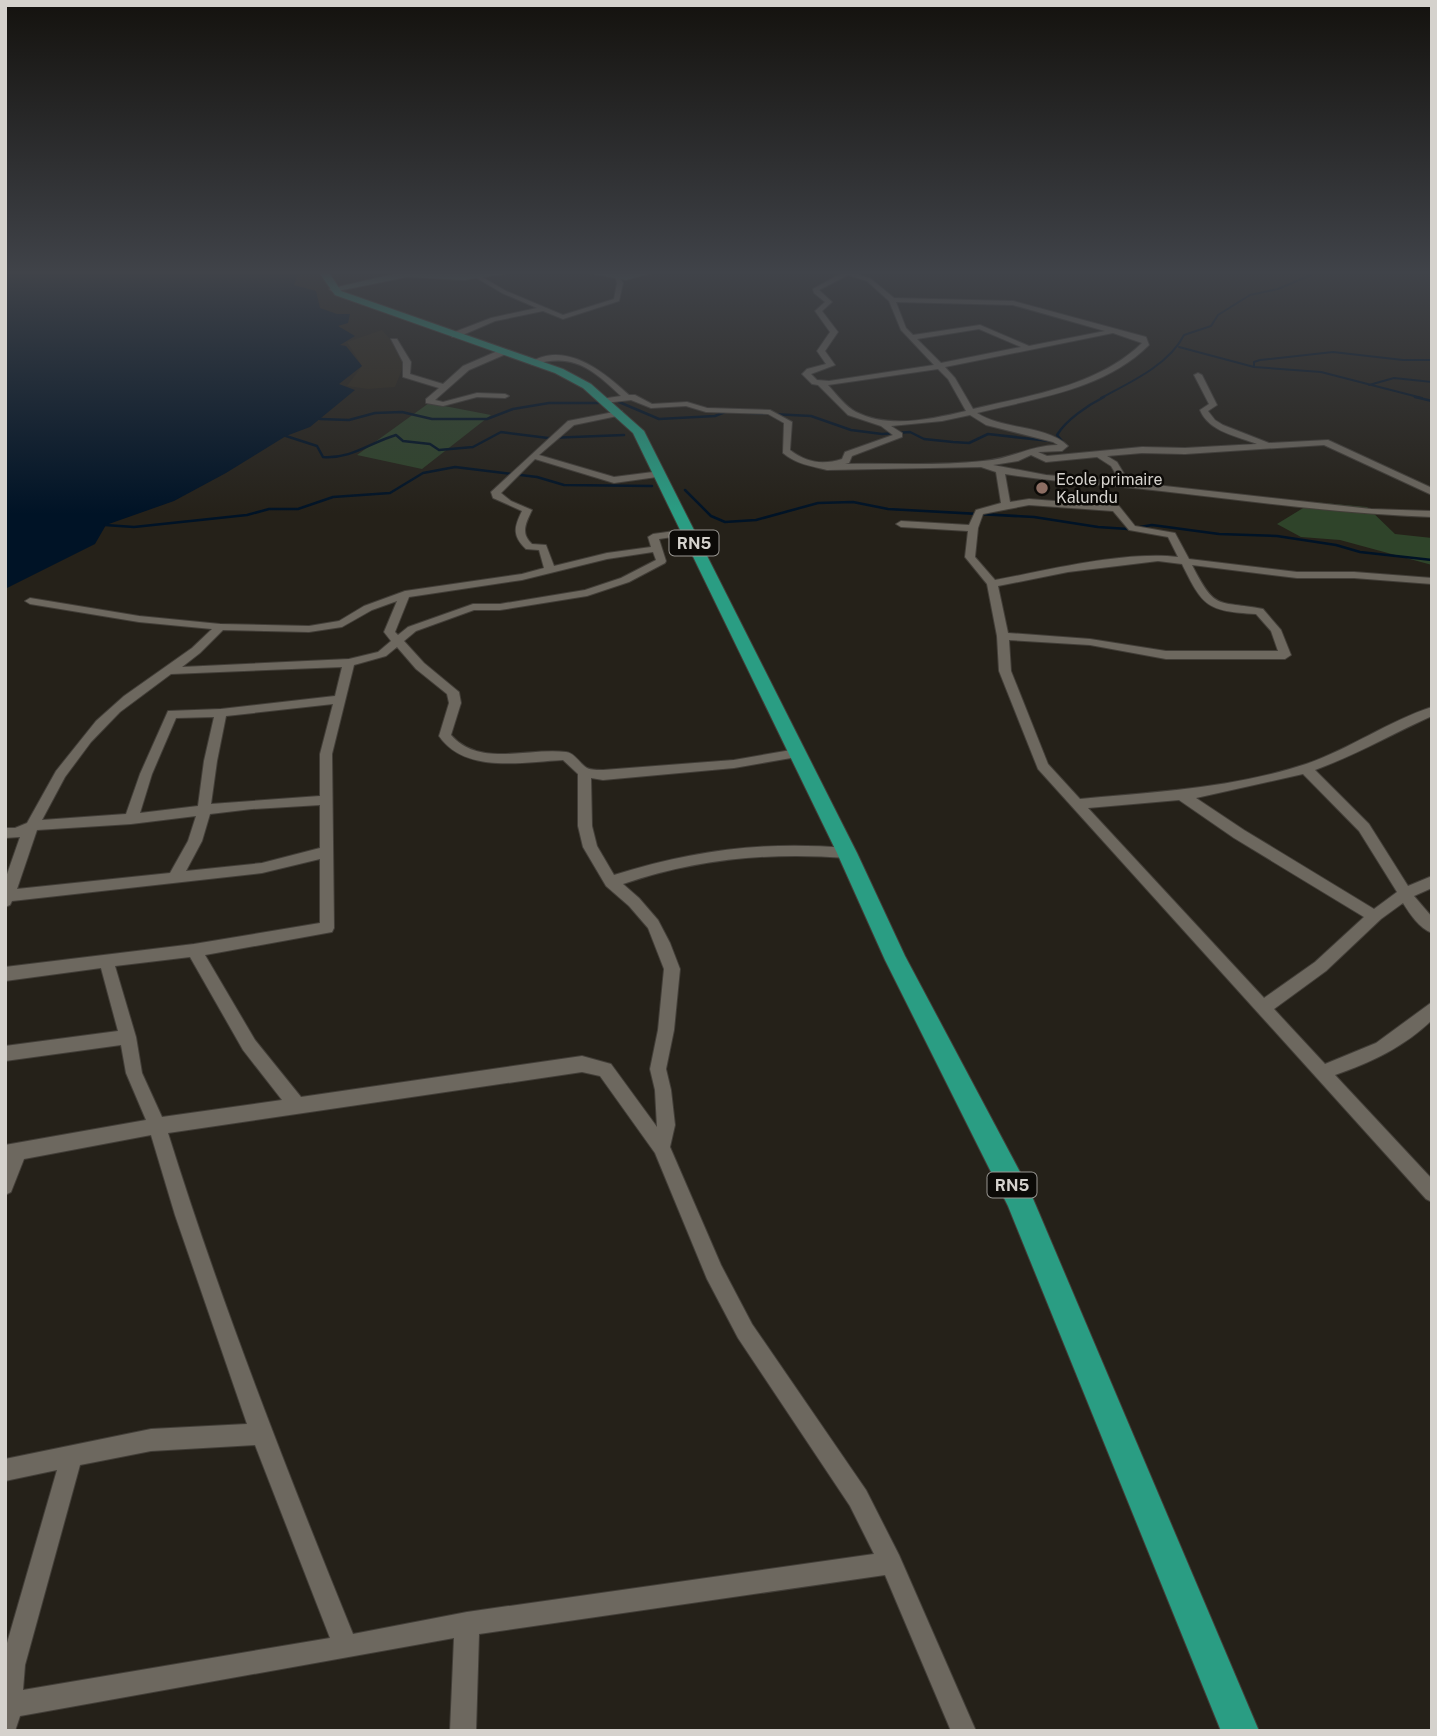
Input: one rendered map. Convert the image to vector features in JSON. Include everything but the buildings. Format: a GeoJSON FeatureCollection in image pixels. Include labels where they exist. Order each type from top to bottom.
{"type":"FeatureCollection","features":[{"type":"Feature","properties":{"kind":"highway","name":"RN5"},"geometry":{"type":"LineString","coordinates":[[503,352],[575,380],[619,412],[638,430],[847,853],[896,960],[1018,1197],[1240,1731]]}},
{"type":"Feature","properties":{"kind":"street"},"geometry":{"type":"LineString","coordinates":[[401,352],[407,362],[406,376],[443,387]]}},
{"type":"Feature","properties":{"kind":"street"},"geometry":{"type":"LineString","coordinates":[[503,352],[476,361],[443,387],[429,402],[443,404],[477,395],[505,396]]}},
{"type":"Feature","properties":{"kind":"street"},"geometry":{"type":"LineString","coordinates":[[822,352],[831,365],[806,374],[810,380],[821,383],[1013,352]]}},
{"type":"Feature","properties":{"kind":"street"},"geometry":{"type":"LineString","coordinates":[[604,401],[635,397],[651,406],[687,404],[702,410],[775,414],[788,422],[786,451],[789,455],[827,467],[982,464],[1016,459],[1040,448],[1057,450],[1064,446],[1043,435],[982,421],[971,412],[951,378],[924,352]]}},
{"type":"Feature","properties":{"kind":"street"},"geometry":{"type":"LineString","coordinates":[[885,425],[942,419],[1086,382],[1137,352]]}},
{"type":"Feature","properties":{"kind":"street"},"geometry":{"type":"LineString","coordinates":[[533,363],[551,356],[583,364],[605,377],[626,397]]}},
{"type":"Feature","properties":{"kind":"street"},"geometry":{"type":"LineString","coordinates":[[1198,375],[1213,405],[1204,411],[1208,419],[1220,428],[1244,434],[1267,445]]}},
{"type":"Feature","properties":{"kind":"street"},"geometry":{"type":"LineString","coordinates":[[821,383],[852,413],[885,425],[900,435],[848,454],[843,463],[827,467]]}},
{"type":"Feature","properties":{"kind":"street"},"geometry":{"type":"LineString","coordinates":[[550,571],[543,547],[529,547],[519,536],[518,527],[527,510],[508,503],[496,496],[496,492],[571,423],[619,412]]}},
{"type":"Feature","properties":{"kind":"street"},"geometry":{"type":"LineString","coordinates":[[1031,452],[1046,459],[1153,449],[1185,451],[1325,442],[1432,492]]}},
{"type":"Feature","properties":{"kind":"street"},"geometry":{"type":"LineString","coordinates":[[1098,455],[1114,464],[1126,484]]}},
{"type":"Feature","properties":{"kind":"street"},"geometry":{"type":"LineString","coordinates":[[533,456],[614,480],[661,474]]}},
{"type":"Feature","properties":{"kind":"street"},"geometry":{"type":"LineString","coordinates":[[982,464],[1046,478],[1126,484],[1371,512],[1432,514]]}},
{"type":"Feature","properties":{"kind":"street"},"geometry":{"type":"LineString","coordinates":[[1000,470],[1006,505]]}},
{"type":"Feature","properties":{"kind":"street"},"geometry":{"type":"LineString","coordinates":[[1003,636],[1090,642],[1166,655],[1285,655],[1276,630],[1259,611],[1214,604],[1202,594],[1172,536],[1132,528],[1116,508],[1029,502],[1006,505],[979,512],[973,528],[970,557],[992,583],[1003,636],[1004,671],[1036,755],[1075,804],[1324,1072],[1432,1193]]}},
{"type":"Feature","properties":{"kind":"street"},"geometry":{"type":"LineString","coordinates":[[901,524],[973,528]]}},
{"type":"Feature","properties":{"kind":"street"},"geometry":{"type":"LineString","coordinates":[[167,671],[349,663],[382,654],[412,629],[449,618],[473,607],[548,601],[587,593],[625,580],[659,563],[661,559],[653,537],[689,532]]}},
{"type":"Feature","properties":{"kind":"street"},"geometry":{"type":"LineString","coordinates":[[30,601],[139,620],[220,627],[309,629],[349,621],[368,608],[405,594],[514,579],[607,556],[656,549]]}},
{"type":"Feature","properties":{"kind":"street"},"geometry":{"type":"LineString","coordinates":[[992,583],[1121,561],[1158,558],[1297,575],[1354,575],[1432,581]]}},
{"type":"Feature","properties":{"kind":"street"},"geometry":{"type":"LineString","coordinates":[[405,594],[389,632],[420,666],[453,692],[455,703],[445,736],[459,751],[478,757],[566,756],[584,772],[603,775],[734,764],[797,753]]}},
{"type":"Feature","properties":{"kind":"street"},"geometry":{"type":"LineString","coordinates":[[220,627],[198,649],[100,723],[61,772],[22,849],[6,898],[262,868],[325,852]]}},
{"type":"Feature","properties":{"kind":"street"},"geometry":{"type":"LineString","coordinates":[[5,974],[194,950],[327,928],[326,754],[349,663]]}},
{"type":"Feature","properties":{"kind":"street"},"geometry":{"type":"LineString","coordinates":[[131,819],[146,774],[172,714],[221,713],[340,699]]}},
{"type":"Feature","properties":{"kind":"street"},"geometry":{"type":"LineString","coordinates":[[1075,804],[1183,796],[1233,788],[1306,769],[1349,753],[1432,711]]}},
{"type":"Feature","properties":{"kind":"street"},"geometry":{"type":"LineString","coordinates":[[174,878],[192,852],[205,811],[208,774],[221,713]]}},
{"type":"Feature","properties":{"kind":"street"},"geometry":{"type":"LineString","coordinates":[[1306,769],[1368,833],[1396,875],[1404,895],[1432,927]]}},
{"type":"Feature","properties":{"kind":"street"},"geometry":{"type":"LineString","coordinates":[[584,772],[587,837],[598,862],[611,882],[634,902],[653,925],[672,969],[666,1030],[658,1069],[666,1125],[662,1147]]}},
{"type":"Feature","properties":{"kind":"street"},"geometry":{"type":"LineString","coordinates":[[1183,796],[1239,834],[1375,917]]}},
{"type":"Feature","properties":{"kind":"street"},"geometry":{"type":"LineString","coordinates":[[5,833],[17,833],[34,825],[131,819],[252,804],[325,800]]}},
{"type":"Feature","properties":{"kind":"street"},"geometry":{"type":"LineString","coordinates":[[611,882],[672,862],[707,854],[765,850],[847,853]]}},
{"type":"Feature","properties":{"kind":"street"},"geometry":{"type":"LineString","coordinates":[[1262,1008],[1306,978],[1404,895],[1432,882]]}},
{"type":"Feature","properties":{"kind":"street"},"geometry":{"type":"LineString","coordinates":[[194,950],[248,1045],[299,1107]]}},
{"type":"Feature","properties":{"kind":"street"},"geometry":{"type":"LineString","coordinates":[[106,960],[128,1037],[134,1073],[157,1126],[184,1215],[261,1434],[346,1647]]}},
{"type":"Feature","properties":{"kind":"street"},"geometry":{"type":"LineString","coordinates":[[1324,1072],[1375,1053],[1395,1042],[1432,1009]]}},
{"type":"Feature","properties":{"kind":"street"},"geometry":{"type":"LineString","coordinates":[[5,1054],[128,1037]]}},
{"type":"Feature","properties":{"kind":"street"},"geometry":{"type":"LineString","coordinates":[[5,1186],[11,1154],[157,1126],[582,1064],[605,1069],[662,1147],[714,1272],[745,1331],[858,1498],[891,1563],[964,1731]]}},
{"type":"Feature","properties":{"kind":"street"},"geometry":{"type":"LineString","coordinates":[[5,1470],[151,1440],[261,1434]]}},
{"type":"Feature","properties":{"kind":"street"},"geometry":{"type":"LineString","coordinates":[[72,1456],[13,1665],[7,1711],[467,1624],[891,1563]]}},
{"type":"Feature","properties":{"kind":"street"},"geometry":{"type":"LineString","coordinates":[[463,1731],[467,1624]]}},
{"type":"Feature","properties":{"kind":"shaded area"},"geometry":{"type":"Polygon","coordinates":[[[353,352],[400,352],[405,362],[395,387],[368,389],[347,386],[362,366],[353,352]]]}},
{"type":"Feature","properties":{"kind":"green space"},"geometry":{"type":"Polygon","coordinates":[[[429,403],[491,415],[422,469],[357,455],[429,403]]]}},
{"type":"Feature","properties":{"kind":"green space"},"geometry":{"type":"Polygon","coordinates":[[[1313,502],[1367,507],[1395,534],[1432,538],[1432,565],[1340,540],[1301,537],[1277,524],[1313,502]]]}},
{"type":"Feature","properties":{"kind":"water"},"geometry":{"type":"Polygon","coordinates":[[[5,352],[351,352],[362,366],[339,384],[355,390],[310,427],[286,436],[174,501],[106,525],[95,544],[5,589],[5,352]]]}},
{"type":"Feature","properties":{"kind":"waterway"},"geometry":{"type":"LineString","coordinates":[[1101,398],[1147,372],[1172,352]]}},
{"type":"Feature","properties":{"kind":"waterway"},"geometry":{"type":"LineString","coordinates":[[1198,352],[1254,367],[1321,372],[1370,385]]}},
{"type":"Feature","properties":{"kind":"waterway"},"geometry":{"type":"LineString","coordinates":[[1254,366],[1254,362],[1260,360],[1333,352]]}},
{"type":"Feature","properties":{"kind":"waterway"},"geometry":{"type":"LineString","coordinates":[[1333,352],[1403,360],[1432,360]]}},
{"type":"Feature","properties":{"kind":"waterway"},"geometry":{"type":"LineString","coordinates":[[1370,385],[1394,378],[1432,382]]}},
{"type":"Feature","properties":{"kind":"waterway"},"geometry":{"type":"LineString","coordinates":[[1370,385],[1422,398]]}},
{"type":"Feature","properties":{"kind":"waterway"},"geometry":{"type":"LineString","coordinates":[[750,413],[811,416],[851,430],[882,434],[910,432],[924,439],[953,442],[969,443],[988,434],[1059,442],[1062,441],[1057,435],[1066,424],[1104,397]]}},
{"type":"Feature","properties":{"kind":"waterway"},"geometry":{"type":"LineString","coordinates":[[1415,397],[1432,401]]}},
{"type":"Feature","properties":{"kind":"waterway"},"geometry":{"type":"LineString","coordinates":[[619,402],[659,419],[715,416],[725,412]]}},
{"type":"Feature","properties":{"kind":"waterway"},"geometry":{"type":"LineString","coordinates":[[320,419],[349,420],[375,413],[402,412],[432,419],[487,419],[513,409],[549,403],[598,403]]}},
{"type":"Feature","properties":{"kind":"waterway"},"geometry":{"type":"LineString","coordinates":[[286,436],[317,446],[323,457],[333,457],[352,453],[396,435],[403,441],[430,444],[439,450],[473,447],[501,432],[548,438],[624,435]]}},
{"type":"Feature","properties":{"kind":"waterway"},"geometry":{"type":"LineString","coordinates":[[105,525],[134,527],[247,515],[269,509],[298,509],[333,497],[390,493],[423,473],[455,467],[537,477],[564,485],[652,486]]}},
{"type":"Feature","properties":{"kind":"waterway"},"geometry":{"type":"LineString","coordinates":[[685,490],[711,516],[725,522],[756,520],[818,503],[853,502],[888,509],[1034,517],[1098,527],[1128,529],[1152,525],[1219,534],[1277,536],[1336,545],[1360,552],[1432,560]]}},
{"type":"Feature","properties":{"kind":"place","name":"Ecole primaire Kalundu"},"geometry":{"type":"Point","coordinates":[1042,488]}}]}
